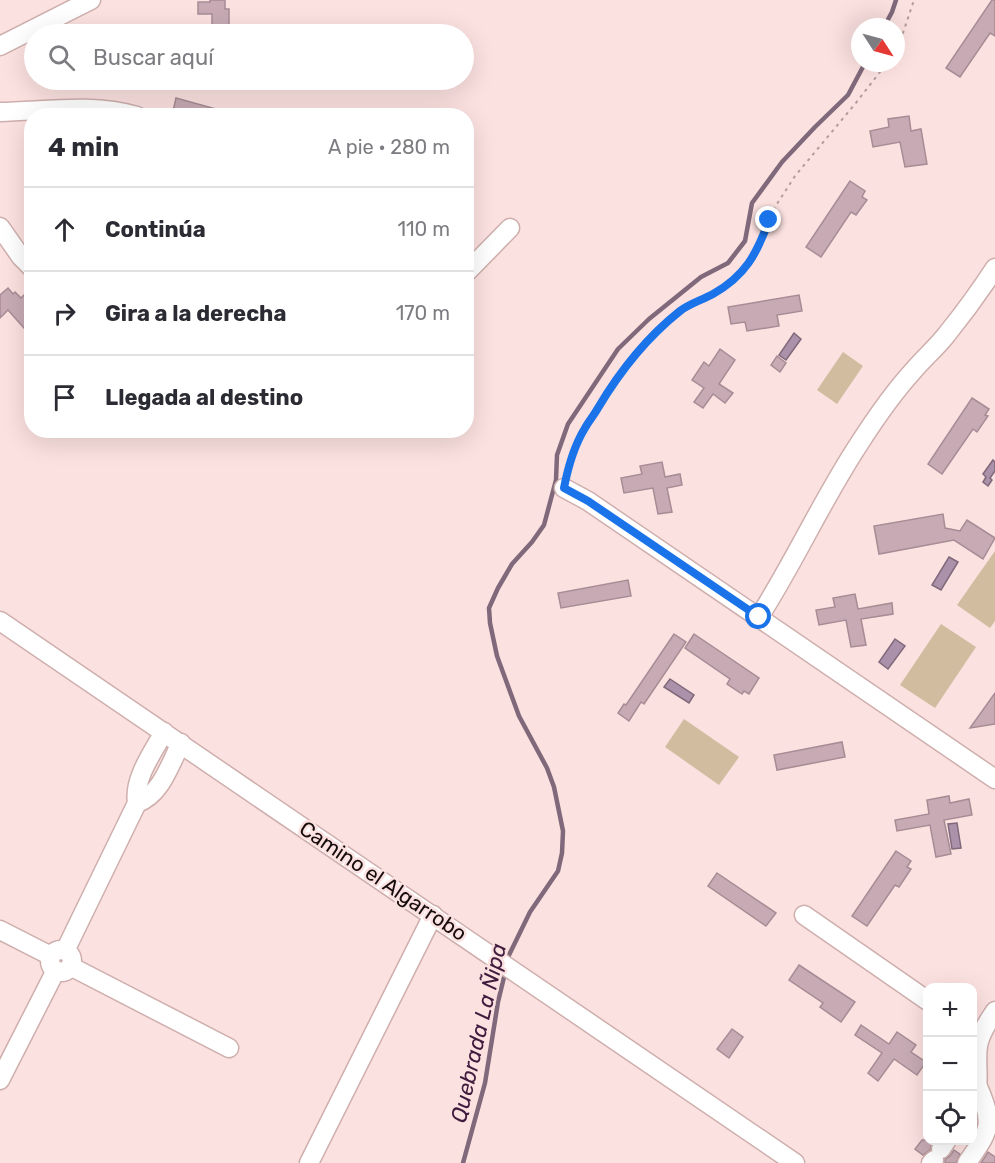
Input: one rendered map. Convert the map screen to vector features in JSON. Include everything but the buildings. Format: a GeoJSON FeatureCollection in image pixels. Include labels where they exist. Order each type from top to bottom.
{"type":"FeatureCollection","features":[{"type":"Feature","properties":{"kind":"street"},"geometry":{"type":"LineString","coordinates":[[44,24],[91,0]]}},
{"type":"Feature","properties":{"kind":"street"},"geometry":{"type":"LineString","coordinates":[[0,46],[24,34]]}},
{"type":"Feature","properties":{"kind":"street"},"geometry":{"type":"LineString","coordinates":[[0,112],[24,111]]}},
{"type":"Feature","properties":{"kind":"street"},"geometry":{"type":"LineString","coordinates":[[0,227],[24,261]]}},
{"type":"Feature","properties":{"kind":"street"},"geometry":{"type":"LineString","coordinates":[[474,265],[510,228]]}},
{"type":"Feature","properties":{"kind":"street"},"geometry":{"type":"LineString","coordinates":[[759,617],[835,481],[859,443],[912,371],[972,303],[995,268]]}},
{"type":"Feature","properties":{"kind":"street"},"geometry":{"type":"LineString","coordinates":[[564,488],[588,501],[995,779]]}},
{"type":"Feature","properties":{"kind":"street","name":"Camino el Algarrobo"},"geometry":{"type":"LineString","coordinates":[[0,621],[795,1163]]}},
{"type":"Feature","properties":{"kind":"street"},"geometry":{"type":"LineString","coordinates":[[0,1080],[61,961],[137,803],[136,791],[139,778],[164,732]]}},
{"type":"Feature","properties":{"kind":"street"},"geometry":{"type":"LineString","coordinates":[[137,803],[154,793],[181,743]]}},
{"type":"Feature","properties":{"kind":"street"},"geometry":{"type":"LineString","coordinates":[[309,1163],[433,915]]}},
{"type":"Feature","properties":{"kind":"street"},"geometry":{"type":"LineString","coordinates":[[804,915],[923,998]]}},
{"type":"Feature","properties":{"kind":"street"},"geometry":{"type":"LineString","coordinates":[[0,930],[230,1048]]}},
{"type":"Feature","properties":{"kind":"street"},"geometry":{"type":"LineString","coordinates":[[975,1091],[978,1045],[995,1011]]}},
{"type":"Feature","properties":{"kind":"street"},"geometry":{"type":"LineString","coordinates":[[977,1097],[995,1107]]}},
{"type":"Feature","properties":{"kind":"street"},"geometry":{"type":"LineString","coordinates":[[967,1163],[987,1132],[989,1119],[986,1105],[977,1098]]}},
{"type":"Feature","properties":{"kind":"path"},"geometry":{"type":"LineString","coordinates":[[905,27],[914,0]]}},
{"type":"Feature","properties":{"kind":"path"},"geometry":{"type":"LineString","coordinates":[[564,488],[568,469],[585,428],[628,362],[661,327],[682,309],[726,286],[749,264],[756,254],[775,207],[795,176],[880,72]]}},
{"type":"Feature","properties":{"kind":"shaded area"},"geometry":{"type":"Polygon","coordinates":[[[794,333],[801,339],[786,360],[779,355],[794,333]]]}},
{"type":"Feature","properties":{"kind":"shaded area"},"geometry":{"type":"Polygon","coordinates":[[[843,352],[863,366],[837,404],[817,390],[843,352]]]}},
{"type":"Feature","properties":{"kind":"shaded area"},"geometry":{"type":"Polygon","coordinates":[[[993,460],[995,471],[988,486],[983,482],[986,477],[983,474],[993,460]]]}},
{"type":"Feature","properties":{"kind":"shaded area"},"geometry":{"type":"Polygon","coordinates":[[[995,551],[995,621],[990,628],[957,605],[995,551]]]}},
{"type":"Feature","properties":{"kind":"shaded area"},"geometry":{"type":"Polygon","coordinates":[[[949,557],[958,562],[941,590],[932,585],[949,557]]]}},
{"type":"Feature","properties":{"kind":"shaded area"},"geometry":{"type":"Polygon","coordinates":[[[941,624],[976,647],[935,708],[900,685],[941,624]]]}},
{"type":"Feature","properties":{"kind":"shaded area"},"geometry":{"type":"Polygon","coordinates":[[[895,639],[905,646],[888,669],[879,662],[895,639]]]}},
{"type":"Feature","properties":{"kind":"shaded area"},"geometry":{"type":"Polygon","coordinates":[[[670,679],[694,695],[689,703],[664,687],[670,679]]]}},
{"type":"Feature","properties":{"kind":"shaded area"},"geometry":{"type":"Polygon","coordinates":[[[684,719],[739,757],[719,785],[665,747],[684,719]]]}},
{"type":"Feature","properties":{"kind":"shaded area"},"geometry":{"type":"Polygon","coordinates":[[[957,823],[961,848],[952,849],[948,824],[957,823]]]}},
{"type":"Feature","properties":{"kind":"waterway","name":"Quebrada La Ñipa"},"geometry":{"type":"LineString","coordinates":[[889,18],[896,0]]}},
{"type":"Feature","properties":{"kind":"waterway","name":"Quebrada La Ñipa"},"geometry":{"type":"LineString","coordinates":[[508,961],[530,912],[558,871],[563,831],[554,787],[547,768],[519,716],[497,656],[489,608],[512,564],[544,525],[556,480],[557,455],[568,424],[618,349],[649,319],[701,277],[728,263],[745,241],[752,203],[782,162],[848,95],[860,72]]}},
{"type":"Feature","properties":{"kind":"waterway","name":"Quebrada La Ñipa"},"geometry":{"type":"LineString","coordinates":[[463,1163],[485,1083],[505,973]]}},
{"type":"Feature","properties":{"kind":"route"},"geometry":{"type":"LineString","coordinates":[[759,617],[575,492],[564,488],[568,469],[585,428],[633,356],[682,309],[714,294],[736,278],[756,254],[769,220]]}}]}
